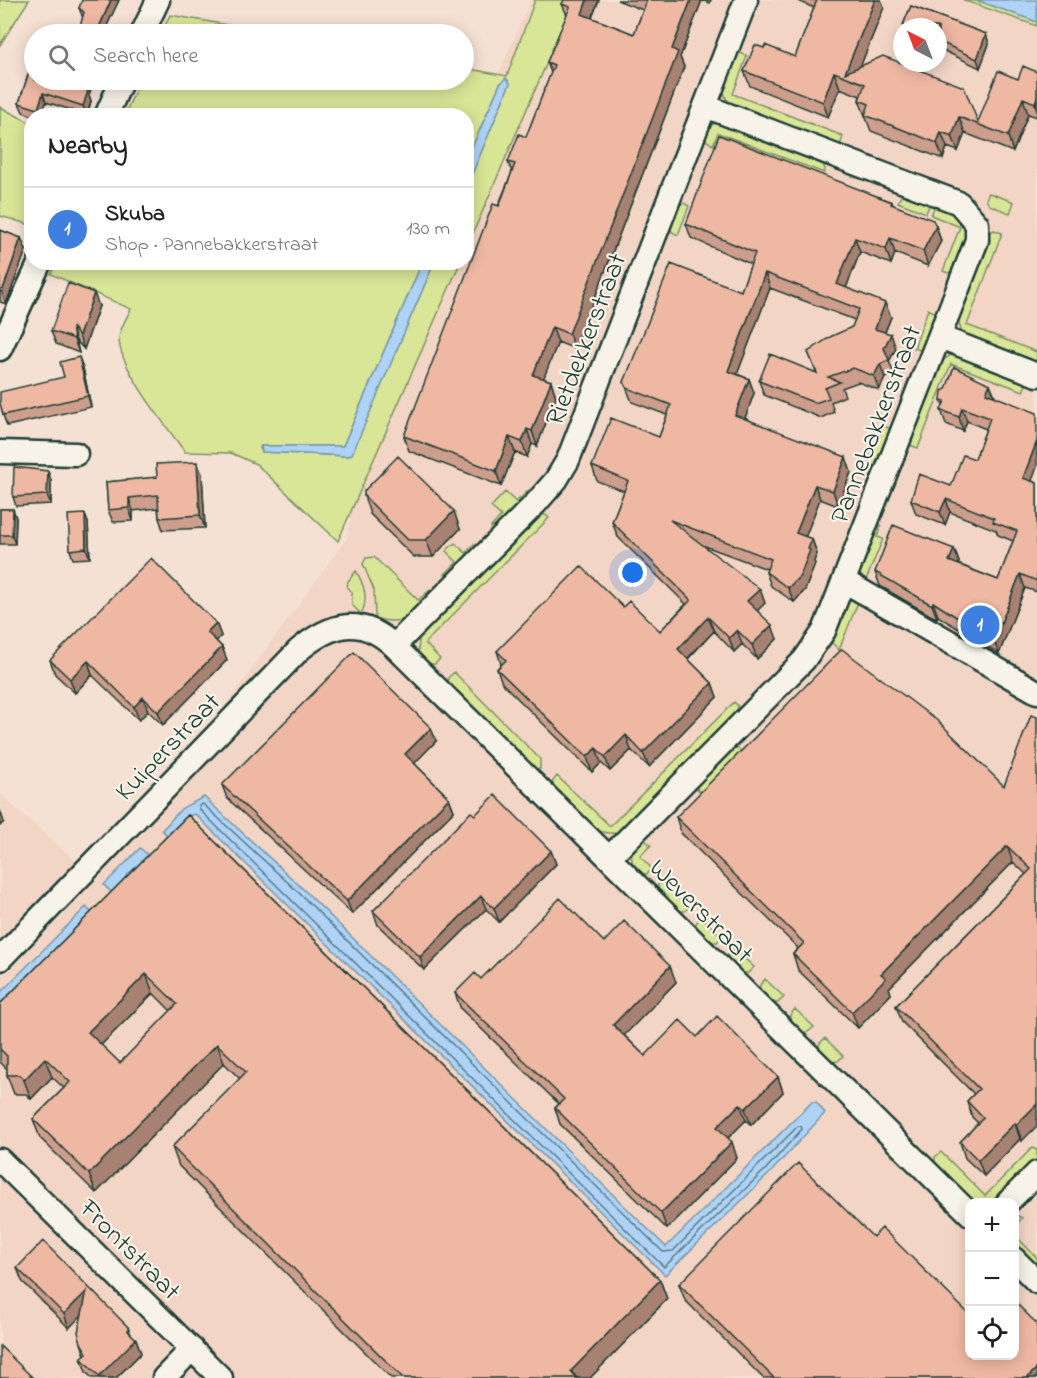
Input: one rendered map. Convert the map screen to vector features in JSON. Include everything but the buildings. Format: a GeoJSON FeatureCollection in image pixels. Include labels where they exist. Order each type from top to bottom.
{"type":"FeatureCollection","features":[{"type":"Feature","properties":{"kind":"street"},"geometry":{"type":"LineString","coordinates":[[147,24],[158,0]]}},
{"type":"Feature","properties":{"kind":"street","name":"Rietdekkerstraat"},"geometry":{"type":"LineString","coordinates":[[394,646],[536,503],[556,480],[568,460],[746,0]]}},
{"type":"Feature","properties":{"kind":"street"},"geometry":{"type":"LineString","coordinates":[[110,108],[118,90]]}},
{"type":"Feature","properties":{"kind":"street","name":"Pannebakkerstraat"},"geometry":{"type":"LineString","coordinates":[[609,858],[804,660],[824,632],[977,240],[977,224],[969,212],[958,203],[705,106]]}},
{"type":"Feature","properties":{"kind":"street"},"geometry":{"type":"LineString","coordinates":[[0,350],[36,270]]}},
{"type":"Feature","properties":{"kind":"street"},"geometry":{"type":"LineString","coordinates":[[940,337],[1037,375]]}},
{"type":"Feature","properties":{"kind":"street"},"geometry":{"type":"LineString","coordinates":[[0,452],[76,454]]}},
{"type":"Feature","properties":{"kind":"street"},"geometry":{"type":"LineString","coordinates":[[844,581],[1037,693]]}},
{"type":"Feature","properties":{"kind":"street","name":"Kuiperstraat"},"geometry":{"type":"LineString","coordinates":[[0,959],[315,636],[329,629],[350,625],[367,628],[384,636],[394,646]]}},
{"type":"Feature","properties":{"kind":"street","name":"Weverstraat"},"geometry":{"type":"LineString","coordinates":[[394,646],[965,1210]]}},
{"type":"Feature","properties":{"kind":"street","name":"Frontstraat"},"geometry":{"type":"LineString","coordinates":[[0,1160],[221,1378]]}},
{"type":"Feature","properties":{"kind":"street"},"geometry":{"type":"LineString","coordinates":[[1013,1198],[1037,1173]]}},
{"type":"Feature","properties":{"kind":"street"},"geometry":{"type":"LineString","coordinates":[[1019,1264],[1037,1282]]}},
{"type":"Feature","properties":{"kind":"street"},"geometry":{"type":"LineString","coordinates":[[164,1378],[192,1349]]}},
{"type":"Feature","properties":{"kind":"shaded area"},"geometry":{"type":"Polygon","coordinates":[[[530,0],[1037,0],[1037,1378],[0,1378],[0,794],[98,880],[347,538],[377,355],[414,270],[474,270],[474,132],[530,0]]]}},
{"type":"Feature","properties":{"kind":"green space"},"geometry":{"type":"Polygon","coordinates":[[[0,0],[29,0],[0,45],[0,0]]]}},
{"type":"Feature","properties":{"kind":"green space"},"geometry":{"type":"Polygon","coordinates":[[[535,0],[574,0],[474,231],[474,169],[510,83],[506,78],[500,84],[474,143],[474,108],[128,108],[136,90],[474,90],[474,70],[507,76],[535,0]]]}},
{"type":"Feature","properties":{"kind":"green space"},"geometry":{"type":"Polygon","coordinates":[[[963,0],[982,2],[1001,8],[1037,22],[1037,26],[963,0]]]}},
{"type":"Feature","properties":{"kind":"green space"},"geometry":{"type":"Polygon","coordinates":[[[170,15],[223,24],[166,24],[170,15]]]}},
{"type":"Feature","properties":{"kind":"green space"},"geometry":{"type":"Polygon","coordinates":[[[736,51],[747,56],[733,94],[843,136],[841,143],[833,146],[731,105],[726,99],[724,86],[736,51]]]}},
{"type":"Feature","properties":{"kind":"green space"},"geometry":{"type":"Polygon","coordinates":[[[0,107],[24,119],[24,223],[0,216],[0,107]]]}},
{"type":"Feature","properties":{"kind":"green space"},"geometry":{"type":"Polygon","coordinates":[[[718,122],[820,158],[825,169],[824,173],[718,133],[713,145],[703,138],[709,126],[718,122]]]}},
{"type":"Feature","properties":{"kind":"green space"},"geometry":{"type":"Polygon","coordinates":[[[909,193],[931,201],[926,213],[898,202],[901,196],[909,193]]]}},
{"type":"Feature","properties":{"kind":"green space"},"geometry":{"type":"Polygon","coordinates":[[[989,193],[1014,202],[1010,213],[989,205],[986,199],[989,193]]]}},
{"type":"Feature","properties":{"kind":"green space"},"geometry":{"type":"Polygon","coordinates":[[[684,203],[689,206],[678,235],[672,232],[669,224],[675,206],[684,203]]]}},
{"type":"Feature","properties":{"kind":"green space"},"geometry":{"type":"Polygon","coordinates":[[[936,203],[955,210],[970,231],[957,269],[948,273],[943,271],[960,227],[931,215],[936,203]]]}},
{"type":"Feature","properties":{"kind":"green space"},"geometry":{"type":"Polygon","coordinates":[[[994,230],[1002,233],[967,325],[1037,352],[1037,365],[962,334],[957,316],[986,234],[994,230]]]}},
{"type":"Feature","properties":{"kind":"green space"},"geometry":{"type":"Polygon","coordinates":[[[53,270],[419,270],[343,446],[261,446],[260,448],[262,452],[349,456],[431,270],[457,270],[338,541],[256,464],[231,453],[185,452],[145,397],[121,351],[119,335],[131,309],[51,274],[53,270]]]}},
{"type":"Feature","properties":{"kind":"green space"},"geometry":{"type":"Polygon","coordinates":[[[928,309],[934,312],[938,320],[927,347],[920,350],[914,348],[928,309]]]}},
{"type":"Feature","properties":{"kind":"green space"},"geometry":{"type":"Polygon","coordinates":[[[954,353],[1022,377],[1026,385],[1023,391],[951,364],[918,448],[907,444],[940,362],[954,353]]]}},
{"type":"Feature","properties":{"kind":"green space"},"geometry":{"type":"Polygon","coordinates":[[[883,426],[889,428],[893,435],[882,463],[873,467],[868,465],[883,426]]]}},
{"type":"Feature","properties":{"kind":"green space"},"geometry":{"type":"Polygon","coordinates":[[[529,490],[529,498],[501,526],[491,527],[501,516],[491,507],[505,492],[516,502],[529,490]]]}},
{"type":"Feature","properties":{"kind":"green space"},"geometry":{"type":"Polygon","coordinates":[[[535,515],[546,515],[549,518],[425,643],[440,659],[435,664],[425,664],[418,652],[420,632],[535,515]]]}},
{"type":"Feature","properties":{"kind":"green space"},"geometry":{"type":"Polygon","coordinates":[[[881,525],[877,537],[883,539],[864,585],[858,569],[873,528],[881,525]]]}},
{"type":"Feature","properties":{"kind":"green space"},"geometry":{"type":"Polygon","coordinates":[[[455,543],[466,553],[474,544],[475,553],[453,574],[445,574],[457,562],[446,551],[455,543]]]}},
{"type":"Feature","properties":{"kind":"green space"},"geometry":{"type":"Polygon","coordinates":[[[374,557],[418,600],[430,590],[430,597],[406,618],[393,621],[375,618],[374,590],[363,564],[366,558],[374,557]]]}},
{"type":"Feature","properties":{"kind":"green space"},"geometry":{"type":"Polygon","coordinates":[[[356,571],[365,592],[365,603],[361,614],[352,605],[352,592],[347,587],[348,581],[356,571]]]}},
{"type":"Feature","properties":{"kind":"green space"},"geometry":{"type":"Polygon","coordinates":[[[860,597],[839,650],[832,643],[832,632],[845,601],[860,597]]]}},
{"type":"Feature","properties":{"kind":"green space"},"geometry":{"type":"Polygon","coordinates":[[[454,672],[540,759],[540,769],[532,769],[449,687],[448,678],[454,672]]]}},
{"type":"Feature","properties":{"kind":"green space"},"geometry":{"type":"Polygon","coordinates":[[[734,702],[738,706],[738,715],[620,832],[610,833],[591,827],[552,790],[553,781],[557,776],[610,826],[734,702]]]}},
{"type":"Feature","properties":{"kind":"green space"},"geometry":{"type":"Polygon","coordinates":[[[729,747],[737,748],[742,752],[702,793],[697,789],[697,780],[729,747]]]}},
{"type":"Feature","properties":{"kind":"green space"},"geometry":{"type":"Polygon","coordinates":[[[637,841],[646,841],[651,845],[640,856],[652,869],[647,874],[639,874],[632,862],[633,849],[637,841]]]}},
{"type":"Feature","properties":{"kind":"green space"},"geometry":{"type":"Polygon","coordinates":[[[664,879],[690,905],[685,911],[675,911],[658,894],[658,885],[664,879]]]}},
{"type":"Feature","properties":{"kind":"green space"},"geometry":{"type":"Polygon","coordinates":[[[702,917],[722,937],[717,942],[707,942],[697,932],[696,923],[702,917]]]}},
{"type":"Feature","properties":{"kind":"green space"},"geometry":{"type":"Polygon","coordinates":[[[733,948],[754,967],[748,973],[738,973],[728,963],[728,954],[733,948]]]}},
{"type":"Feature","properties":{"kind":"green space"},"geometry":{"type":"Polygon","coordinates":[[[765,979],[784,997],[778,1003],[768,1003],[760,994],[760,985],[765,979]]]}},
{"type":"Feature","properties":{"kind":"green space"},"geometry":{"type":"Polygon","coordinates":[[[795,1009],[814,1027],[808,1032],[798,1032],[790,1024],[790,1015],[795,1009]]]}},
{"type":"Feature","properties":{"kind":"green space"},"geometry":{"type":"Polygon","coordinates":[[[825,1038],[843,1056],[838,1061],[828,1062],[819,1053],[819,1044],[825,1038]]]}},
{"type":"Feature","properties":{"kind":"green space"},"geometry":{"type":"Polygon","coordinates":[[[1032,1148],[1037,1150],[1037,1161],[1000,1198],[969,1198],[935,1167],[935,1157],[941,1152],[985,1196],[1032,1148]]]}},
{"type":"Feature","properties":{"kind":"green space"},"geometry":{"type":"Polygon","coordinates":[[[1019,1239],[1037,1258],[1037,1267],[1019,1249],[1019,1239]]]}},
{"type":"Feature","properties":{"kind":"water"},"geometry":{"type":"Polygon","coordinates":[[[976,0],[1037,0],[1037,22],[976,0]]]}},
{"type":"Feature","properties":{"kind":"water"},"geometry":{"type":"Polygon","coordinates":[[[506,78],[510,83],[474,169],[474,143],[500,84],[506,78]]]}},
{"type":"Feature","properties":{"kind":"water"},"geometry":{"type":"Polygon","coordinates":[[[419,270],[431,270],[352,454],[349,456],[262,452],[261,446],[343,446],[419,270]]]}},
{"type":"Feature","properties":{"kind":"water"},"geometry":{"type":"Polygon","coordinates":[[[204,797],[300,886],[666,1247],[812,1102],[816,1102],[825,1113],[769,1174],[665,1275],[195,814],[168,836],[162,830],[182,808],[204,797]]]}},
{"type":"Feature","properties":{"kind":"water"},"geometry":{"type":"Polygon","coordinates":[[[140,848],[149,856],[112,893],[104,885],[140,848]]]}},
{"type":"Feature","properties":{"kind":"water"},"geometry":{"type":"Polygon","coordinates":[[[86,907],[93,914],[0,1007],[0,993],[86,907]]]}},
{"type":"Feature","properties":{"kind":"place","name":"Skuba"},"geometry":{"type":"Point","coordinates":[980,625]}}]}
